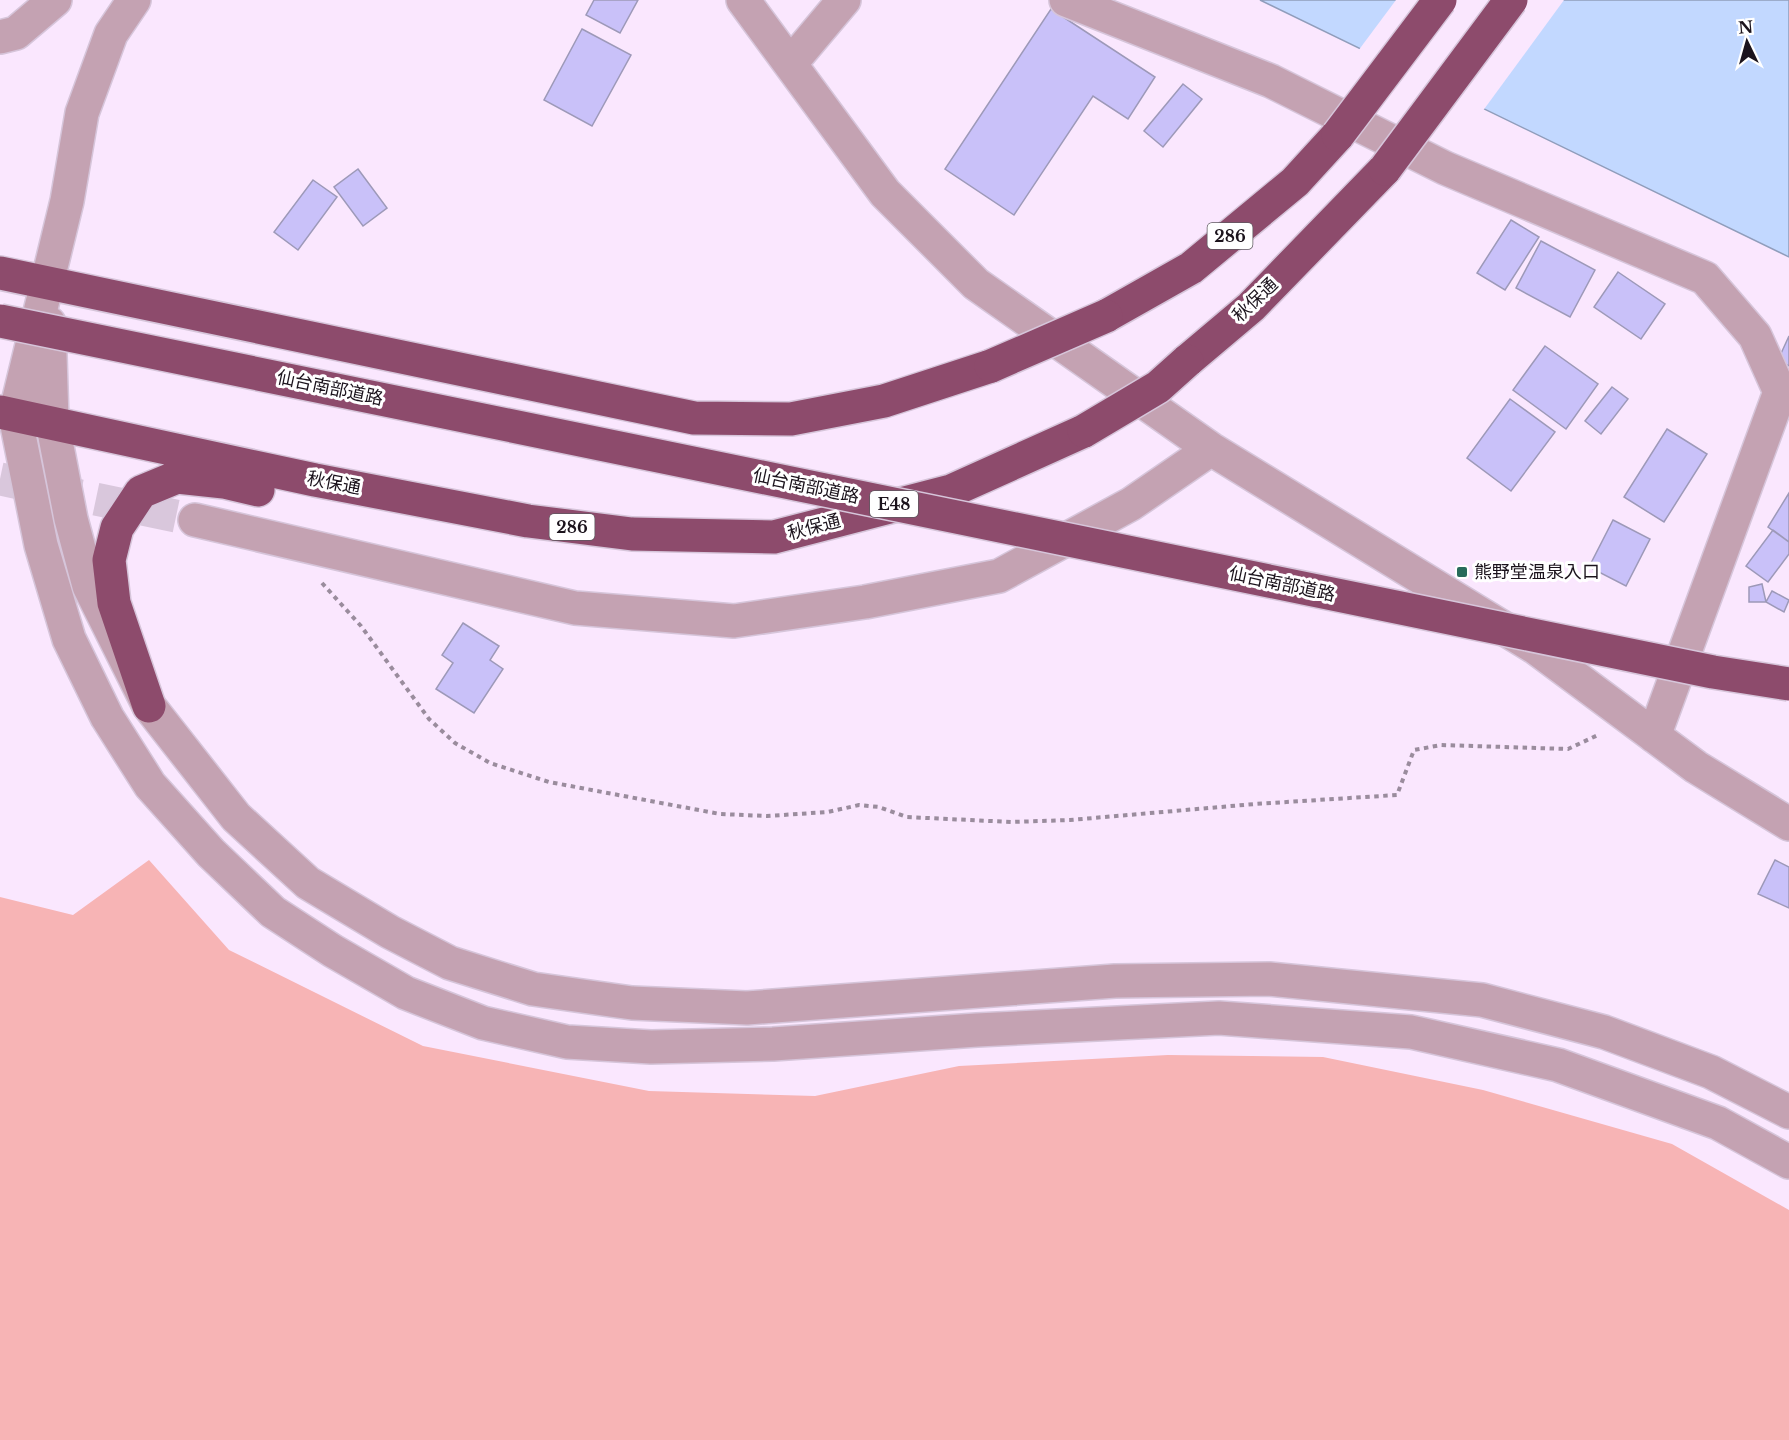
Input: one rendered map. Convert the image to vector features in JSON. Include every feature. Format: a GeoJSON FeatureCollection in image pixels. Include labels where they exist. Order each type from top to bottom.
{"type":"FeatureCollection","features":[{"type":"Feature","properties":{"kind":"highway","name":"286"},"geometry":{"type":"LineString","coordinates":[[0,273],[694,418],[791,419],[884,401],[991,366],[1106,316],[1191,268],[1295,182],[1338,135],[1440,0]]}},
{"type":"Feature","properties":{"kind":"highway","name":"秋保通"},"geometry":{"type":"LineString","coordinates":[[8,413],[315,480],[528,521],[632,534],[774,537],[951,491],[1084,431],[1158,387],[1251,307],[1385,170],[1511,0]]}},
{"type":"Feature","properties":{"kind":"highway","name":"仙台南部道路"},"geometry":{"type":"LineString","coordinates":[[0,321],[1713,672],[1789,684]]}},
{"type":"Feature","properties":{"kind":"highway"},"geometry":{"type":"LineString","coordinates":[[149,706],[114,603],[109,560],[117,528],[141,492],[177,477],[224,482],[328,505],[422,517],[485,512]]}},
{"type":"Feature","properties":{"kind":"street"},"geometry":{"type":"LineString","coordinates":[[0,37],[16,33],[55,0]]}},
{"type":"Feature","properties":{"kind":"street"},"geometry":{"type":"LineString","coordinates":[[134,0],[111,34],[82,113],[67,201],[47,282],[8,413],[41,545],[69,639],[107,717],[150,785],[210,853],[273,912],[333,951],[406,993],[493,1026],[567,1042],[651,1047],[773,1044],[977,1030],[1219,1018],[1411,1032],[1558,1065],[1718,1123],[1789,1162]]}},
{"type":"Feature","properties":{"kind":"street"},"geometry":{"type":"LineString","coordinates":[[743,0],[885,194],[976,284],[1211,449],[1536,648],[1696,767],[1789,824]]}},
{"type":"Feature","properties":{"kind":"street"},"geometry":{"type":"LineString","coordinates":[[791,63],[844,0]]}},
{"type":"Feature","properties":{"kind":"street"},"geometry":{"type":"LineString","coordinates":[[1066,0],[1270,81],[1446,168],[1706,278],[1755,336],[1780,392],[1643,728]]}},
{"type":"Feature","properties":{"kind":"street"},"geometry":{"type":"LineString","coordinates":[[47,282],[52,421],[61,477],[89,586],[149,706],[236,817],[308,883],[390,932],[450,963],[533,989],[632,1003],[747,1008],[1115,981],[1269,979],[1482,1000],[1604,1032],[1711,1072],[1789,1112]]}},
{"type":"Feature","properties":{"kind":"street"},"geometry":{"type":"LineString","coordinates":[[195,520],[575,608],[734,621],[865,602],[999,576],[1131,504],[1211,449]]}},
{"type":"Feature","properties":{"kind":"path"},"geometry":{"type":"LineString","coordinates":[[295,543],[326,589],[361,626],[429,719],[454,743],[490,763],[549,782],[720,814],[767,816],[828,812],[859,805],[879,807],[907,816],[1011,822],[1070,820],[1255,804],[1397,795],[1414,750],[1441,745],[1568,749],[1643,728]]}},
{"type":"Feature","properties":{"kind":"shaded area"},"geometry":{"type":"Polygon","coordinates":[[[149,860],[229,950],[423,1046],[649,1091],[815,1096],[959,1066],[1168,1055],[1323,1057],[1483,1090],[1672,1144],[1789,1210],[1789,1440],[0,1440],[0,897],[73,915],[149,860]]]}},
{"type":"Feature","properties":{"kind":"water"},"geometry":{"type":"Polygon","coordinates":[[[1260,0],[1789,0],[1789,257],[1260,0]]]}},
{"type":"Feature","properties":{"kind":"pier"},"geometry":{"type":"Polygon","coordinates":[[[1396,0],[1564,0],[1482,112],[1358,51],[1396,0]]]}},
{"type":"Feature","properties":{"kind":"building"},"geometry":{"type":"Polygon","coordinates":[[[594,0],[638,0],[620,33],[586,15],[594,0]]]}},
{"type":"Feature","properties":{"kind":"building"},"geometry":{"type":"Polygon","coordinates":[[[1051,9],[1155,77],[1128,119],[1093,96],[1014,215],[945,169],[1051,9]]]}},
{"type":"Feature","properties":{"kind":"building"},"geometry":{"type":"Polygon","coordinates":[[[582,29],[631,55],[592,126],[544,100],[582,29]]]}},
{"type":"Feature","properties":{"kind":"building"},"geometry":{"type":"Polygon","coordinates":[[[1183,84],[1202,99],[1163,147],[1144,131],[1183,84]]]}},
{"type":"Feature","properties":{"kind":"building"},"geometry":{"type":"Polygon","coordinates":[[[358,169],[387,208],[363,226],[334,187],[358,169]]]}},
{"type":"Feature","properties":{"kind":"building"},"geometry":{"type":"Polygon","coordinates":[[[313,180],[337,197],[298,250],[274,232],[313,180]]]}},
{"type":"Feature","properties":{"kind":"building"},"geometry":{"type":"Polygon","coordinates":[[[1511,220],[1539,237],[1505,290],[1477,273],[1511,220]]]}},
{"type":"Feature","properties":{"kind":"building"},"geometry":{"type":"Polygon","coordinates":[[[1541,241],[1595,270],[1570,317],[1516,288],[1541,241]]]}},
{"type":"Feature","properties":{"kind":"building"},"geometry":{"type":"Polygon","coordinates":[[[1618,272],[1665,304],[1641,339],[1594,307],[1618,272]]]}},
{"type":"Feature","properties":{"kind":"building"},"geometry":{"type":"Polygon","coordinates":[[[1789,336],[1789,366],[1778,360],[1789,336]]]}},
{"type":"Feature","properties":{"kind":"building"},"geometry":{"type":"Polygon","coordinates":[[[1545,346],[1598,384],[1566,429],[1513,390],[1545,346]]]}},
{"type":"Feature","properties":{"kind":"building"},"geometry":{"type":"Polygon","coordinates":[[[1612,387],[1628,399],[1601,434],[1585,421],[1612,387]]]}},
{"type":"Feature","properties":{"kind":"building"},"geometry":{"type":"Polygon","coordinates":[[[1510,399],[1555,432],[1511,491],[1467,458],[1510,399]]]}},
{"type":"Feature","properties":{"kind":"building"},"geometry":{"type":"Polygon","coordinates":[[[1667,429],[1707,454],[1664,522],[1624,497],[1667,429]]]}},
{"type":"Feature","properties":{"kind":"building"},"geometry":{"type":"Polygon","coordinates":[[[1789,493],[1789,542],[1768,527],[1789,493]]]}},
{"type":"Feature","properties":{"kind":"building"},"geometry":{"type":"Polygon","coordinates":[[[1613,520],[1650,539],[1626,586],[1589,567],[1613,520]]]}},
{"type":"Feature","properties":{"kind":"building"},"geometry":{"type":"Polygon","coordinates":[[[1773,530],[1789,542],[1789,554],[1768,582],[1746,566],[1773,530]]]}},
{"type":"Feature","properties":{"kind":"building"},"geometry":{"type":"Polygon","coordinates":[[[1762,584],[1766,602],[1749,602],[1749,587],[1762,584]]]}},
{"type":"Feature","properties":{"kind":"building"},"geometry":{"type":"Polygon","coordinates":[[[1772,591],[1789,600],[1784,612],[1766,602],[1772,591]]]}},
{"type":"Feature","properties":{"kind":"building"},"geometry":{"type":"Polygon","coordinates":[[[463,623],[499,646],[490,660],[503,669],[474,713],[436,689],[453,663],[442,655],[463,623]]]}},
{"type":"Feature","properties":{"kind":"building"},"geometry":{"type":"Polygon","coordinates":[[[1775,860],[1789,867],[1789,908],[1758,894],[1775,860]]]}},
{"type":"Feature","properties":{"kind":"tunnel"},"geometry":{"type":"LineString","coordinates":[[0,479],[195,520]]}},
{"type":"Feature","properties":{"kind":"place","name":"熊野堂温泉入口"},"geometry":{"type":"Point","coordinates":[1462,572]}}]}
